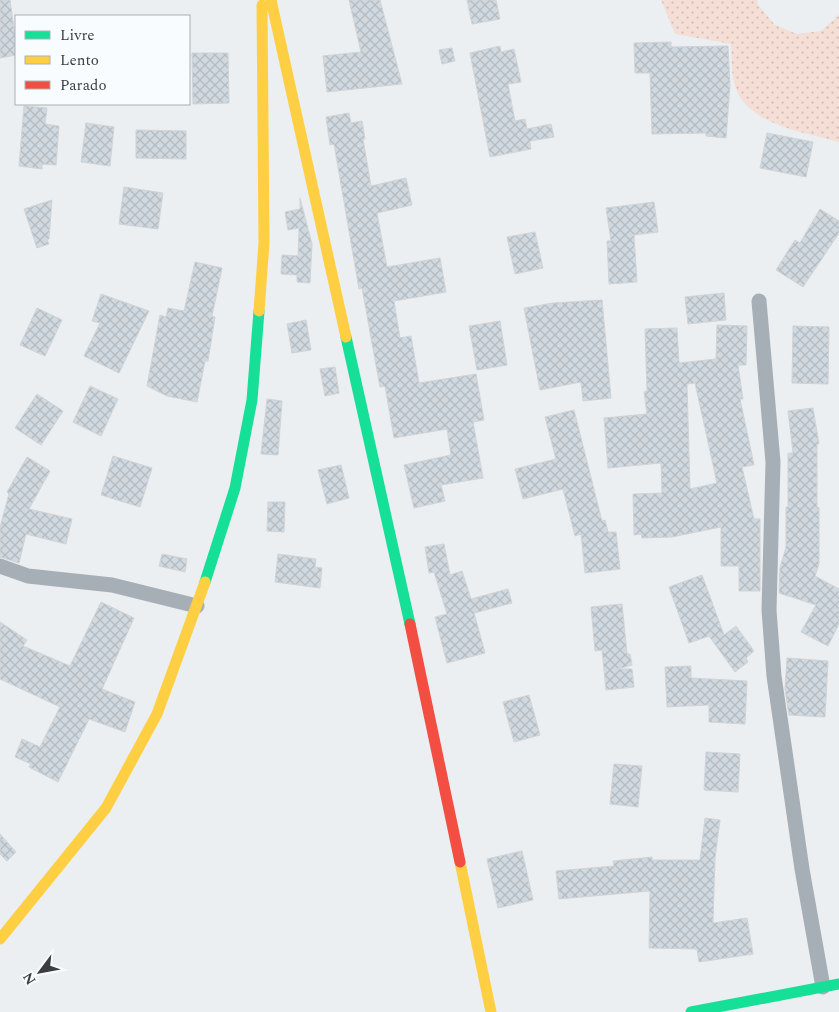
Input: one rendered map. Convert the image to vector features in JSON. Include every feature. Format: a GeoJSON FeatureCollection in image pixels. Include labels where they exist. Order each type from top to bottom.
{"type":"FeatureCollection","features":[{"type":"Feature","properties":{"kind":"street"},"geometry":{"type":"LineString","coordinates":[[0,939],[106,808],[157,714],[196,606],[235,488],[252,400],[264,243],[262,0]]}},
{"type":"Feature","properties":{"kind":"street"},"geometry":{"type":"LineString","coordinates":[[271,0],[415,650],[491,1012]]}},
{"type":"Feature","properties":{"kind":"street"},"geometry":{"type":"LineString","coordinates":[[759,301],[773,462],[769,610],[774,676],[802,869],[823,987]]}},
{"type":"Feature","properties":{"kind":"street"},"geometry":{"type":"LineString","coordinates":[[0,566],[28,576],[112,585],[196,606]]}},
{"type":"Feature","properties":{"kind":"street"},"geometry":{"type":"LineString","coordinates":[[691,1012],[839,984]]}},
{"type":"Feature","properties":{"kind":"shaded area"},"geometry":{"type":"Polygon","coordinates":[[[661,0],[757,0],[758,5],[775,25],[797,34],[821,31],[839,15],[839,142],[793,130],[750,109],[740,97],[734,83],[731,44],[675,34],[661,0]]]}},
{"type":"Feature","properties":{"kind":"building"},"geometry":{"type":"Polygon","coordinates":[[[0,0],[10,0],[15,35],[15,55],[0,58],[0,0]]]}},
{"type":"Feature","properties":{"kind":"building"},"geometry":{"type":"Polygon","coordinates":[[[349,0],[380,0],[402,84],[327,92],[323,56],[361,52],[349,0]]]}},
{"type":"Feature","properties":{"kind":"building"},"geometry":{"type":"Polygon","coordinates":[[[467,0],[496,0],[500,19],[472,24],[467,0]]]}},
{"type":"Feature","properties":{"kind":"building"},"geometry":{"type":"Polygon","coordinates":[[[671,42],[671,47],[728,46],[730,86],[726,138],[706,136],[706,133],[652,134],[650,73],[635,73],[634,43],[671,42]]]}},
{"type":"Feature","properties":{"kind":"building"},"geometry":{"type":"Polygon","coordinates":[[[500,46],[501,52],[514,49],[521,82],[508,84],[515,121],[525,119],[527,129],[551,124],[554,137],[530,141],[531,149],[490,157],[470,53],[500,46]]]}},
{"type":"Feature","properties":{"kind":"building"},"geometry":{"type":"Polygon","coordinates":[[[452,48],[455,61],[442,64],[439,50],[452,48]]]}},
{"type":"Feature","properties":{"kind":"building"},"geometry":{"type":"Polygon","coordinates":[[[192,53],[228,53],[229,103],[193,104],[192,53]]]}},
{"type":"Feature","properties":{"kind":"building"},"geometry":{"type":"Polygon","coordinates":[[[24,106],[47,108],[45,124],[59,126],[56,165],[42,164],[42,169],[19,166],[24,106]]]}},
{"type":"Feature","properties":{"kind":"building"},"geometry":{"type":"Polygon","coordinates":[[[349,113],[351,123],[362,121],[371,186],[406,178],[412,205],[377,213],[387,267],[440,258],[446,292],[394,301],[400,338],[411,336],[419,383],[476,374],[484,420],[473,422],[483,478],[441,485],[445,501],[414,508],[404,465],[451,455],[447,429],[394,438],[385,386],[380,387],[362,288],[359,289],[334,144],[330,145],[326,117],[349,113]]]}},
{"type":"Feature","properties":{"kind":"building"},"geometry":{"type":"Polygon","coordinates":[[[86,123],[114,127],[110,166],[81,162],[86,123]]]}},
{"type":"Feature","properties":{"kind":"building"},"geometry":{"type":"Polygon","coordinates":[[[136,130],[186,131],[186,159],[136,158],[136,130]]]}},
{"type":"Feature","properties":{"kind":"building"},"geometry":{"type":"Polygon","coordinates":[[[767,133],[813,142],[806,177],[760,168],[767,133]]]}},
{"type":"Feature","properties":{"kind":"building"},"geometry":{"type":"Polygon","coordinates":[[[124,187],[163,193],[158,229],[119,224],[124,187]]]}},
{"type":"Feature","properties":{"kind":"building"},"geometry":{"type":"Polygon","coordinates":[[[300,198],[312,244],[310,283],[297,282],[297,275],[281,274],[282,255],[298,256],[299,228],[288,230],[285,212],[300,209],[300,198]]]}},
{"type":"Feature","properties":{"kind":"building"},"geometry":{"type":"Polygon","coordinates":[[[52,200],[49,239],[47,240],[49,244],[37,248],[24,209],[52,200]]]}},
{"type":"Feature","properties":{"kind":"building"},"geometry":{"type":"Polygon","coordinates":[[[654,202],[658,232],[634,235],[637,282],[609,284],[607,241],[611,241],[606,208],[654,202]]]}},
{"type":"Feature","properties":{"kind":"building"},"geometry":{"type":"Polygon","coordinates":[[[820,209],[839,221],[839,233],[803,287],[776,270],[795,240],[800,243],[820,209]]]}},
{"type":"Feature","properties":{"kind":"building"},"geometry":{"type":"Polygon","coordinates":[[[535,232],[543,268],[515,274],[507,237],[535,232]]]}},
{"type":"Feature","properties":{"kind":"building"},"geometry":{"type":"Polygon","coordinates":[[[195,262],[222,268],[212,316],[215,317],[208,361],[205,361],[197,402],[167,396],[147,386],[160,315],[166,317],[168,308],[184,311],[195,262]]]}},
{"type":"Feature","properties":{"kind":"building"},"geometry":{"type":"Polygon","coordinates":[[[724,293],[726,320],[688,324],[685,297],[724,293]]]}},
{"type":"Feature","properties":{"kind":"building"},"geometry":{"type":"Polygon","coordinates":[[[101,294],[149,311],[119,373],[84,356],[100,323],[92,321],[101,294]]]}},
{"type":"Feature","properties":{"kind":"building"},"geometry":{"type":"Polygon","coordinates":[[[602,300],[611,398],[583,401],[581,382],[540,390],[524,308],[553,303],[602,300]]]}},
{"type":"Feature","properties":{"kind":"building"},"geometry":{"type":"Polygon","coordinates":[[[37,308],[62,320],[45,356],[20,345],[37,308]]]}},
{"type":"Feature","properties":{"kind":"building"},"geometry":{"type":"Polygon","coordinates":[[[306,320],[311,350],[292,353],[287,324],[306,320]]]}},
{"type":"Feature","properties":{"kind":"building"},"geometry":{"type":"Polygon","coordinates":[[[500,321],[507,365],[477,370],[469,326],[500,321]]]}},
{"type":"Feature","properties":{"kind":"building"},"geometry":{"type":"Polygon","coordinates":[[[717,325],[747,326],[746,365],[738,365],[743,399],[740,399],[754,465],[742,467],[754,519],[760,519],[760,591],[739,591],[739,566],[721,566],[721,527],[672,537],[642,538],[641,534],[634,535],[633,494],[662,493],[661,463],[608,468],[604,418],[647,414],[644,392],[647,391],[645,329],[677,328],[679,363],[716,359],[717,325]],[[695,383],[687,384],[690,489],[717,483],[695,383]]]}},
{"type":"Feature","properties":{"kind":"building"},"geometry":{"type":"Polygon","coordinates":[[[793,326],[829,327],[828,384],[792,383],[793,326]]]}},
{"type":"Feature","properties":{"kind":"building"},"geometry":{"type":"Polygon","coordinates":[[[335,367],[339,393],[325,396],[320,369],[335,367]]]}},
{"type":"Feature","properties":{"kind":"building"},"geometry":{"type":"Polygon","coordinates":[[[90,386],[118,399],[101,436],[73,422],[90,386]]]}},
{"type":"Feature","properties":{"kind":"building"},"geometry":{"type":"Polygon","coordinates":[[[37,394],[63,411],[41,445],[15,428],[37,394]]]}},
{"type":"Feature","properties":{"kind":"building"},"geometry":{"type":"Polygon","coordinates":[[[267,399],[282,401],[278,455],[261,454],[267,399]]]}},
{"type":"Feature","properties":{"kind":"building"},"geometry":{"type":"Polygon","coordinates":[[[813,408],[819,444],[817,444],[817,507],[819,508],[819,564],[815,576],[839,589],[839,624],[828,646],[801,632],[816,605],[779,593],[780,568],[786,547],[788,453],[793,453],[788,411],[813,408]]]}},
{"type":"Feature","properties":{"kind":"building"},"geometry":{"type":"Polygon","coordinates":[[[574,410],[602,521],[605,520],[608,532],[616,532],[620,569],[585,573],[581,534],[575,536],[563,489],[523,499],[515,469],[556,459],[545,417],[574,410]]]}},
{"type":"Feature","properties":{"kind":"building"},"geometry":{"type":"Polygon","coordinates":[[[113,456],[152,468],[140,507],[101,495],[113,456]]]}},
{"type":"Feature","properties":{"kind":"building"},"geometry":{"type":"Polygon","coordinates":[[[27,457],[50,471],[29,509],[72,519],[66,544],[26,534],[19,563],[0,557],[0,527],[9,494],[7,492],[27,457]]]}},
{"type":"Feature","properties":{"kind":"building"},"geometry":{"type":"Polygon","coordinates":[[[341,465],[349,498],[327,504],[318,470],[341,465]]]}},
{"type":"Feature","properties":{"kind":"building"},"geometry":{"type":"Polygon","coordinates":[[[268,502],[285,502],[284,532],[267,531],[268,502]]]}},
{"type":"Feature","properties":{"kind":"building"},"geometry":{"type":"Polygon","coordinates":[[[444,544],[450,575],[462,571],[471,599],[508,589],[512,603],[474,613],[485,653],[447,663],[435,617],[447,614],[434,572],[429,573],[425,547],[444,544]]]}},
{"type":"Feature","properties":{"kind":"building"},"geometry":{"type":"Polygon","coordinates":[[[162,554],[187,559],[185,572],[159,566],[162,554]]]}},
{"type":"Feature","properties":{"kind":"building"},"geometry":{"type":"Polygon","coordinates":[[[278,554],[316,559],[315,567],[322,568],[320,588],[275,582],[278,554]]]}},
{"type":"Feature","properties":{"kind":"building"},"geometry":{"type":"Polygon","coordinates":[[[702,575],[724,635],[736,626],[754,651],[746,658],[748,662],[735,672],[709,636],[689,643],[669,587],[702,575]]]}},
{"type":"Feature","properties":{"kind":"building"},"geometry":{"type":"Polygon","coordinates":[[[101,602],[134,618],[102,689],[135,702],[125,732],[89,719],[58,782],[29,767],[31,764],[15,757],[22,739],[40,747],[60,707],[0,679],[0,622],[27,640],[23,646],[70,666],[101,602]]]}},
{"type":"Feature","properties":{"kind":"building"},"geometry":{"type":"Polygon","coordinates":[[[622,604],[627,654],[630,654],[632,665],[618,669],[632,669],[634,687],[606,690],[602,650],[595,651],[591,607],[622,604]]]}},
{"type":"Feature","properties":{"kind":"building"},"geometry":{"type":"Polygon","coordinates":[[[787,658],[828,661],[825,717],[789,715],[785,689],[787,658]]]}},
{"type":"Feature","properties":{"kind":"building"},"geometry":{"type":"Polygon","coordinates":[[[691,666],[691,678],[747,681],[745,724],[709,722],[709,705],[667,707],[665,667],[691,666]]]}},
{"type":"Feature","properties":{"kind":"building"},"geometry":{"type":"Polygon","coordinates":[[[529,695],[540,735],[514,742],[503,702],[529,695]]]}},
{"type":"Feature","properties":{"kind":"building"},"geometry":{"type":"Polygon","coordinates":[[[706,752],[740,754],[738,792],[704,790],[706,752]]]}},
{"type":"Feature","properties":{"kind":"building"},"geometry":{"type":"Polygon","coordinates":[[[614,764],[642,766],[638,807],[610,804],[614,764]]]}},
{"type":"Feature","properties":{"kind":"building"},"geometry":{"type":"Polygon","coordinates":[[[705,818],[720,820],[715,858],[713,923],[747,918],[753,954],[699,962],[697,949],[649,948],[650,891],[559,899],[556,871],[614,866],[613,861],[652,857],[652,860],[700,860],[705,818]]]}},
{"type":"Feature","properties":{"kind":"building"},"geometry":{"type":"Polygon","coordinates":[[[0,834],[16,852],[7,861],[0,854],[0,834]]]}},
{"type":"Feature","properties":{"kind":"building"},"geometry":{"type":"Polygon","coordinates":[[[522,851],[533,900],[498,908],[487,859],[522,851]]]}},
{"type":"Feature","properties":{"kind":"traffic: fast"},"geometry":{"type":"LineString","coordinates":[[205,582],[235,488],[252,400],[259,311]]}},
{"type":"Feature","properties":{"kind":"traffic: fast"},"geometry":{"type":"LineString","coordinates":[[346,337],[410,624]]}},
{"type":"Feature","properties":{"kind":"traffic: fast"},"geometry":{"type":"LineString","coordinates":[[691,1012],[839,984]]}},
{"type":"Feature","properties":{"kind":"traffic: slow"},"geometry":{"type":"LineString","coordinates":[[271,0],[346,337]]}},
{"type":"Feature","properties":{"kind":"traffic: slow"},"geometry":{"type":"LineString","coordinates":[[259,311],[264,243],[262,5]]}},
{"type":"Feature","properties":{"kind":"traffic: slow"},"geometry":{"type":"LineString","coordinates":[[0,939],[106,808],[157,714],[205,582]]}},
{"type":"Feature","properties":{"kind":"traffic: slow"},"geometry":{"type":"LineString","coordinates":[[460,862],[491,1012]]}},
{"type":"Feature","properties":{"kind":"traffic: jam"},"geometry":{"type":"LineString","coordinates":[[410,624],[460,862]]}}]}
